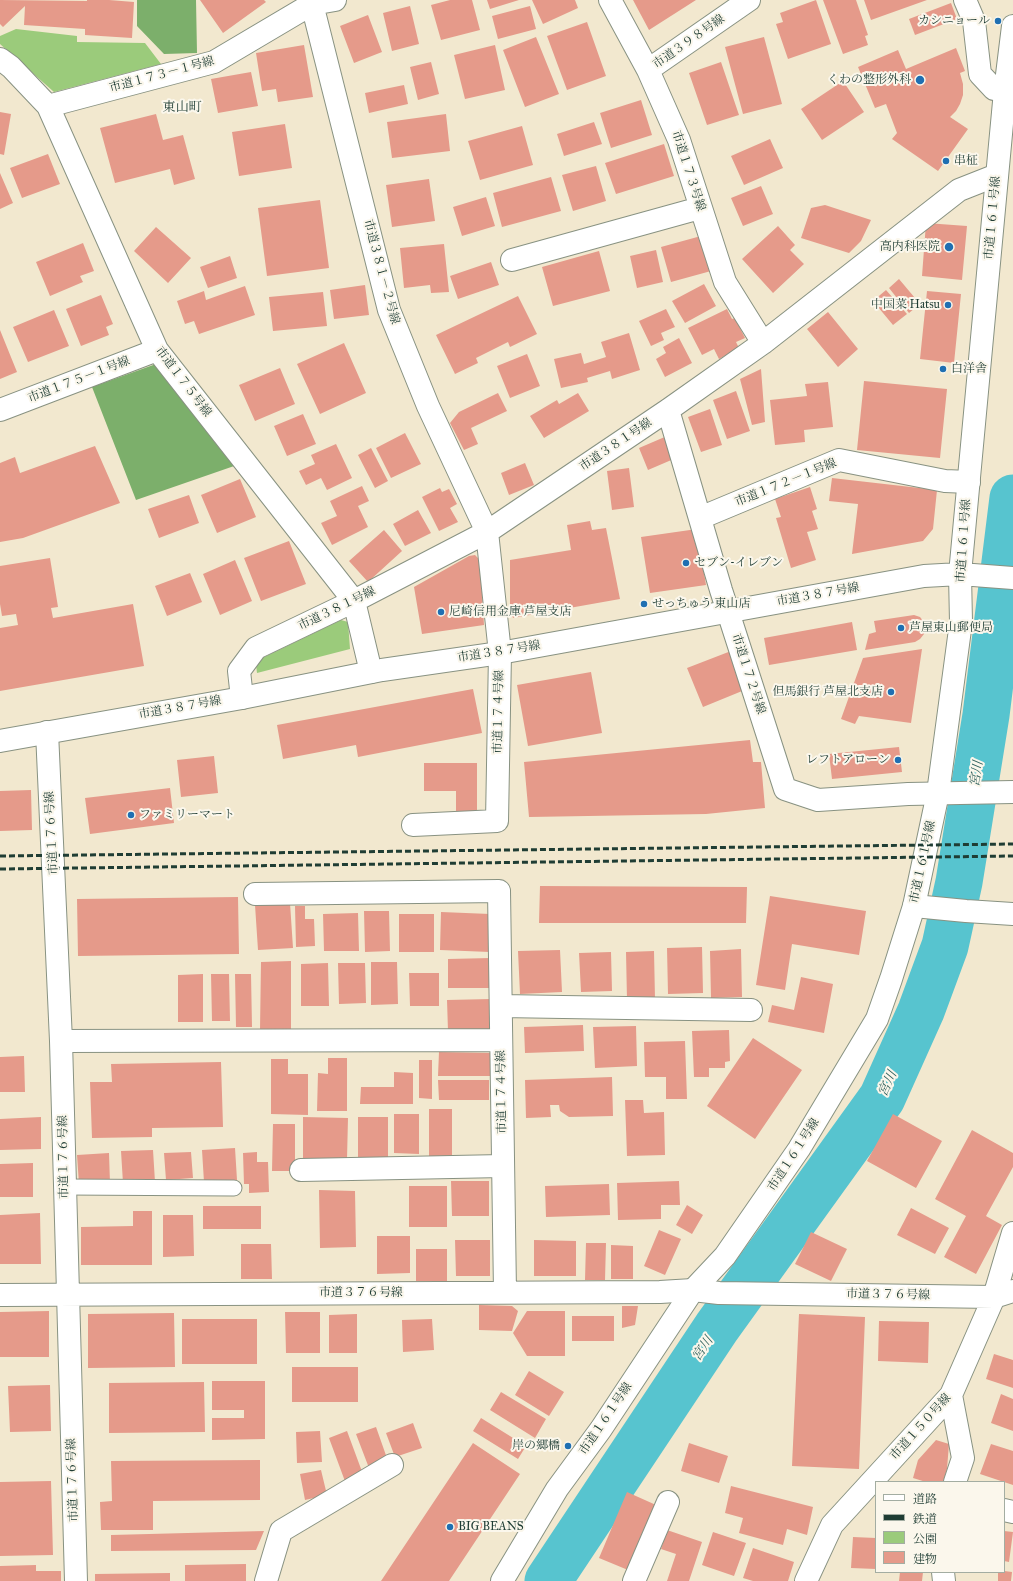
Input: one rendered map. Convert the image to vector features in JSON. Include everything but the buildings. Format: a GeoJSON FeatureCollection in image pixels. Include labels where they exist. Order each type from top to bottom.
{"type":"FeatureCollection","features":[{"type":"Feature","properties":{"kind":"street","name":"市道１７３－１号線"},"geometry":{"type":"LineString","coordinates":[[48,106],[214,62],[310,2],[335,0]]}},
{"type":"Feature","properties":{"kind":"street","name":"市道１７３号線"},"geometry":{"type":"LineString","coordinates":[[610,0],[648,70],[679,140],[725,282],[763,343]]}},
{"type":"Feature","properties":{"kind":"street","name":"市道３９８号線"},"geometry":{"type":"LineString","coordinates":[[648,70],[749,0]]}},
{"type":"Feature","properties":{"kind":"street"},"geometry":{"type":"LineString","coordinates":[[965,0],[974,21],[980,74],[994,89],[1009,91]]}},
{"type":"Feature","properties":{"kind":"street","name":"市道３８１－２号線"},"geometry":{"type":"LineString","coordinates":[[310,2],[389,310],[428,406],[487,532]]}},
{"type":"Feature","properties":{"kind":"street","name":"市道１６１号線"},"geometry":{"type":"LineString","coordinates":[[502,1581],[557,1489],[601,1429],[693,1290],[726,1256],[800,1150],[877,1020],[891,979],[924,906],[961,622],[960,574],[997,175],[1009,91],[1013,26]]}},
{"type":"Feature","properties":{"kind":"street","name":"市道１７５号線"},"geometry":{"type":"LineString","coordinates":[[0,59],[11,67],[48,106],[157,350],[354,601],[371,672]]}},
{"type":"Feature","properties":{"kind":"street","name":"市道３８１号線"},"geometry":{"type":"LineString","coordinates":[[242,698],[239,672],[256,648],[354,601],[487,532],[668,410],[763,343],[959,190],[997,175]]}},
{"type":"Feature","properties":{"kind":"street"},"geometry":{"type":"LineString","coordinates":[[512,260],[700,208]]}},
{"type":"Feature","properties":{"kind":"street","name":"市道１７５－１号線"},"geometry":{"type":"LineString","coordinates":[[0,410],[157,350]]}},
{"type":"Feature","properties":{"kind":"street","name":"市道１７２号線"},"geometry":{"type":"LineString","coordinates":[[668,410],[728,612],[785,789],[818,800],[938,793]]}},
{"type":"Feature","properties":{"kind":"street","name":"市道１７２－１号線"},"geometry":{"type":"LineString","coordinates":[[700,518],[839,460],[945,480],[969,482]]}},
{"type":"Feature","properties":{"kind":"street","name":"市道１７４号線"},"geometry":{"type":"LineString","coordinates":[[413,825],[497,821],[500,653],[487,532]]}},
{"type":"Feature","properties":{"kind":"street","name":"市道３８７号線"},"geometry":{"type":"LineString","coordinates":[[0,741],[242,698],[371,672],[500,653],[924,576],[960,574],[1006,578]]}},
{"type":"Feature","properties":{"kind":"street","name":"市道１７６号線"},"geometry":{"type":"LineString","coordinates":[[47,732],[61,1041],[76,1581]]}},
{"type":"Feature","properties":{"kind":"street"},"geometry":{"type":"LineString","coordinates":[[938,793],[1013,792]]}},
{"type":"Feature","properties":{"kind":"street","name":"市道１７４号線"},"geometry":{"type":"LineString","coordinates":[[255,894],[499,891],[505,1292]]}},
{"type":"Feature","properties":{"kind":"street"},"geometry":{"type":"LineString","coordinates":[[924,906],[966,912],[1013,914]]}},
{"type":"Feature","properties":{"kind":"street"},"geometry":{"type":"LineString","coordinates":[[501,1006],[752,1010]]}},
{"type":"Feature","properties":{"kind":"street"},"geometry":{"type":"LineString","coordinates":[[61,1041],[501,1040]]}},
{"type":"Feature","properties":{"kind":"street"},"geometry":{"type":"LineString","coordinates":[[302,1170],[503,1166]]}},
{"type":"Feature","properties":{"kind":"street","name":"市道１５０号線"},"geometry":{"type":"LineString","coordinates":[[808,1581],[832,1525],[951,1395],[1003,1294],[1013,1233]]}},
{"type":"Feature","properties":{"kind":"street","name":"市道３７６号線"},"geometry":{"type":"LineString","coordinates":[[0,1295],[660,1292],[693,1290],[763,1293],[1003,1294]]}},
{"type":"Feature","properties":{"kind":"street"},"geometry":{"type":"LineString","coordinates":[[951,1395],[963,1458],[955,1481]]}},
{"type":"Feature","properties":{"kind":"street"},"geometry":{"type":"LineString","coordinates":[[266,1581],[281,1531],[392,1465]]}},
{"type":"Feature","properties":{"kind":"street"},"geometry":{"type":"LineString","coordinates":[[634,1581],[668,1502]]}},
{"type":"Feature","properties":{"kind":"lane"},"geometry":{"type":"LineString","coordinates":[[65,1187],[234,1188]]}},
{"type":"Feature","properties":{"kind":"green space"},"geometry":{"type":"Polygon","coordinates":[[[137,0],[196,0],[197,53],[164,54],[137,26],[137,0]]]}},
{"type":"Feature","properties":{"kind":"green space"},"geometry":{"type":"Polygon","coordinates":[[[16,29],[77,36],[77,42],[145,43],[161,64],[54,92],[0,44],[0,36],[16,29]]]}},
{"type":"Feature","properties":{"kind":"green space"},"geometry":{"type":"Polygon","coordinates":[[[156,364],[237,465],[136,500],[92,387],[156,364]]]}},
{"type":"Feature","properties":{"kind":"green space"},"geometry":{"type":"Polygon","coordinates":[[[341,620],[348,622],[350,649],[257,673],[256,665],[258,660],[341,620]]]}},
{"type":"Feature","properties":{"kind":"waterway","name":"宮川"},"geometry":{"type":"LineString","coordinates":[[548,1581],[717,1327],[882,1098],[921,1011],[945,946],[959,882],[986,715],[1013,498]]}},
{"type":"Feature","properties":{"kind":"railway"},"geometry":{"type":"LineString","coordinates":[[0,856],[1013,844]]}},
{"type":"Feature","properties":{"kind":"railway"},"geometry":{"type":"LineString","coordinates":[[0,869],[1013,856]]}},
{"type":"Feature","properties":{"kind":"place","name":"カシニョール"},"geometry":{"type":"Point","coordinates":[998,21]}},
{"type":"Feature","properties":{"kind":"place","name":"くわの整形外科"},"geometry":{"type":"Point","coordinates":[920,80]}},
{"type":"Feature","properties":{"kind":"place","name":"串柾"},"geometry":{"type":"Point","coordinates":[946,161]}},
{"type":"Feature","properties":{"kind":"place","name":"高内科医院"},"geometry":{"type":"Point","coordinates":[949,247]}},
{"type":"Feature","properties":{"kind":"place","name":"中国菜 Hatsu"},"geometry":{"type":"Point","coordinates":[948,305]}},
{"type":"Feature","properties":{"kind":"place","name":"白洋舎"},"geometry":{"type":"Point","coordinates":[943,369]}},
{"type":"Feature","properties":{"kind":"place","name":"セブン-イレブン"},"geometry":{"type":"Point","coordinates":[686,563]}},
{"type":"Feature","properties":{"kind":"place","name":"せっちゅう 東山店"},"geometry":{"type":"Point","coordinates":[644,604]}},
{"type":"Feature","properties":{"kind":"place","name":"尼崎信用金庫 芦屋支店"},"geometry":{"type":"Point","coordinates":[441,612]}},
{"type":"Feature","properties":{"kind":"place","name":"芦屋東山郵便局"},"geometry":{"type":"Point","coordinates":[901,628]}},
{"type":"Feature","properties":{"kind":"place","name":"但馬銀行 芦屋北支店"},"geometry":{"type":"Point","coordinates":[891,692]}},
{"type":"Feature","properties":{"kind":"place","name":"レフトアローン"},"geometry":{"type":"Point","coordinates":[898,760]}},
{"type":"Feature","properties":{"kind":"place","name":"ファミリーマート"},"geometry":{"type":"Point","coordinates":[131,815]}},
{"type":"Feature","properties":{"kind":"place","name":"岸の郷橋"},"geometry":{"type":"Point","coordinates":[568,1446]}},
{"type":"Feature","properties":{"kind":"place","name":"BIG BEANS"},"geometry":{"type":"Point","coordinates":[450,1527]}},
{"type":"Feature","properties":{"kind":"district","name":"東山町"},"geometry":{"type":"Point","coordinates":[182,108]}}]}
